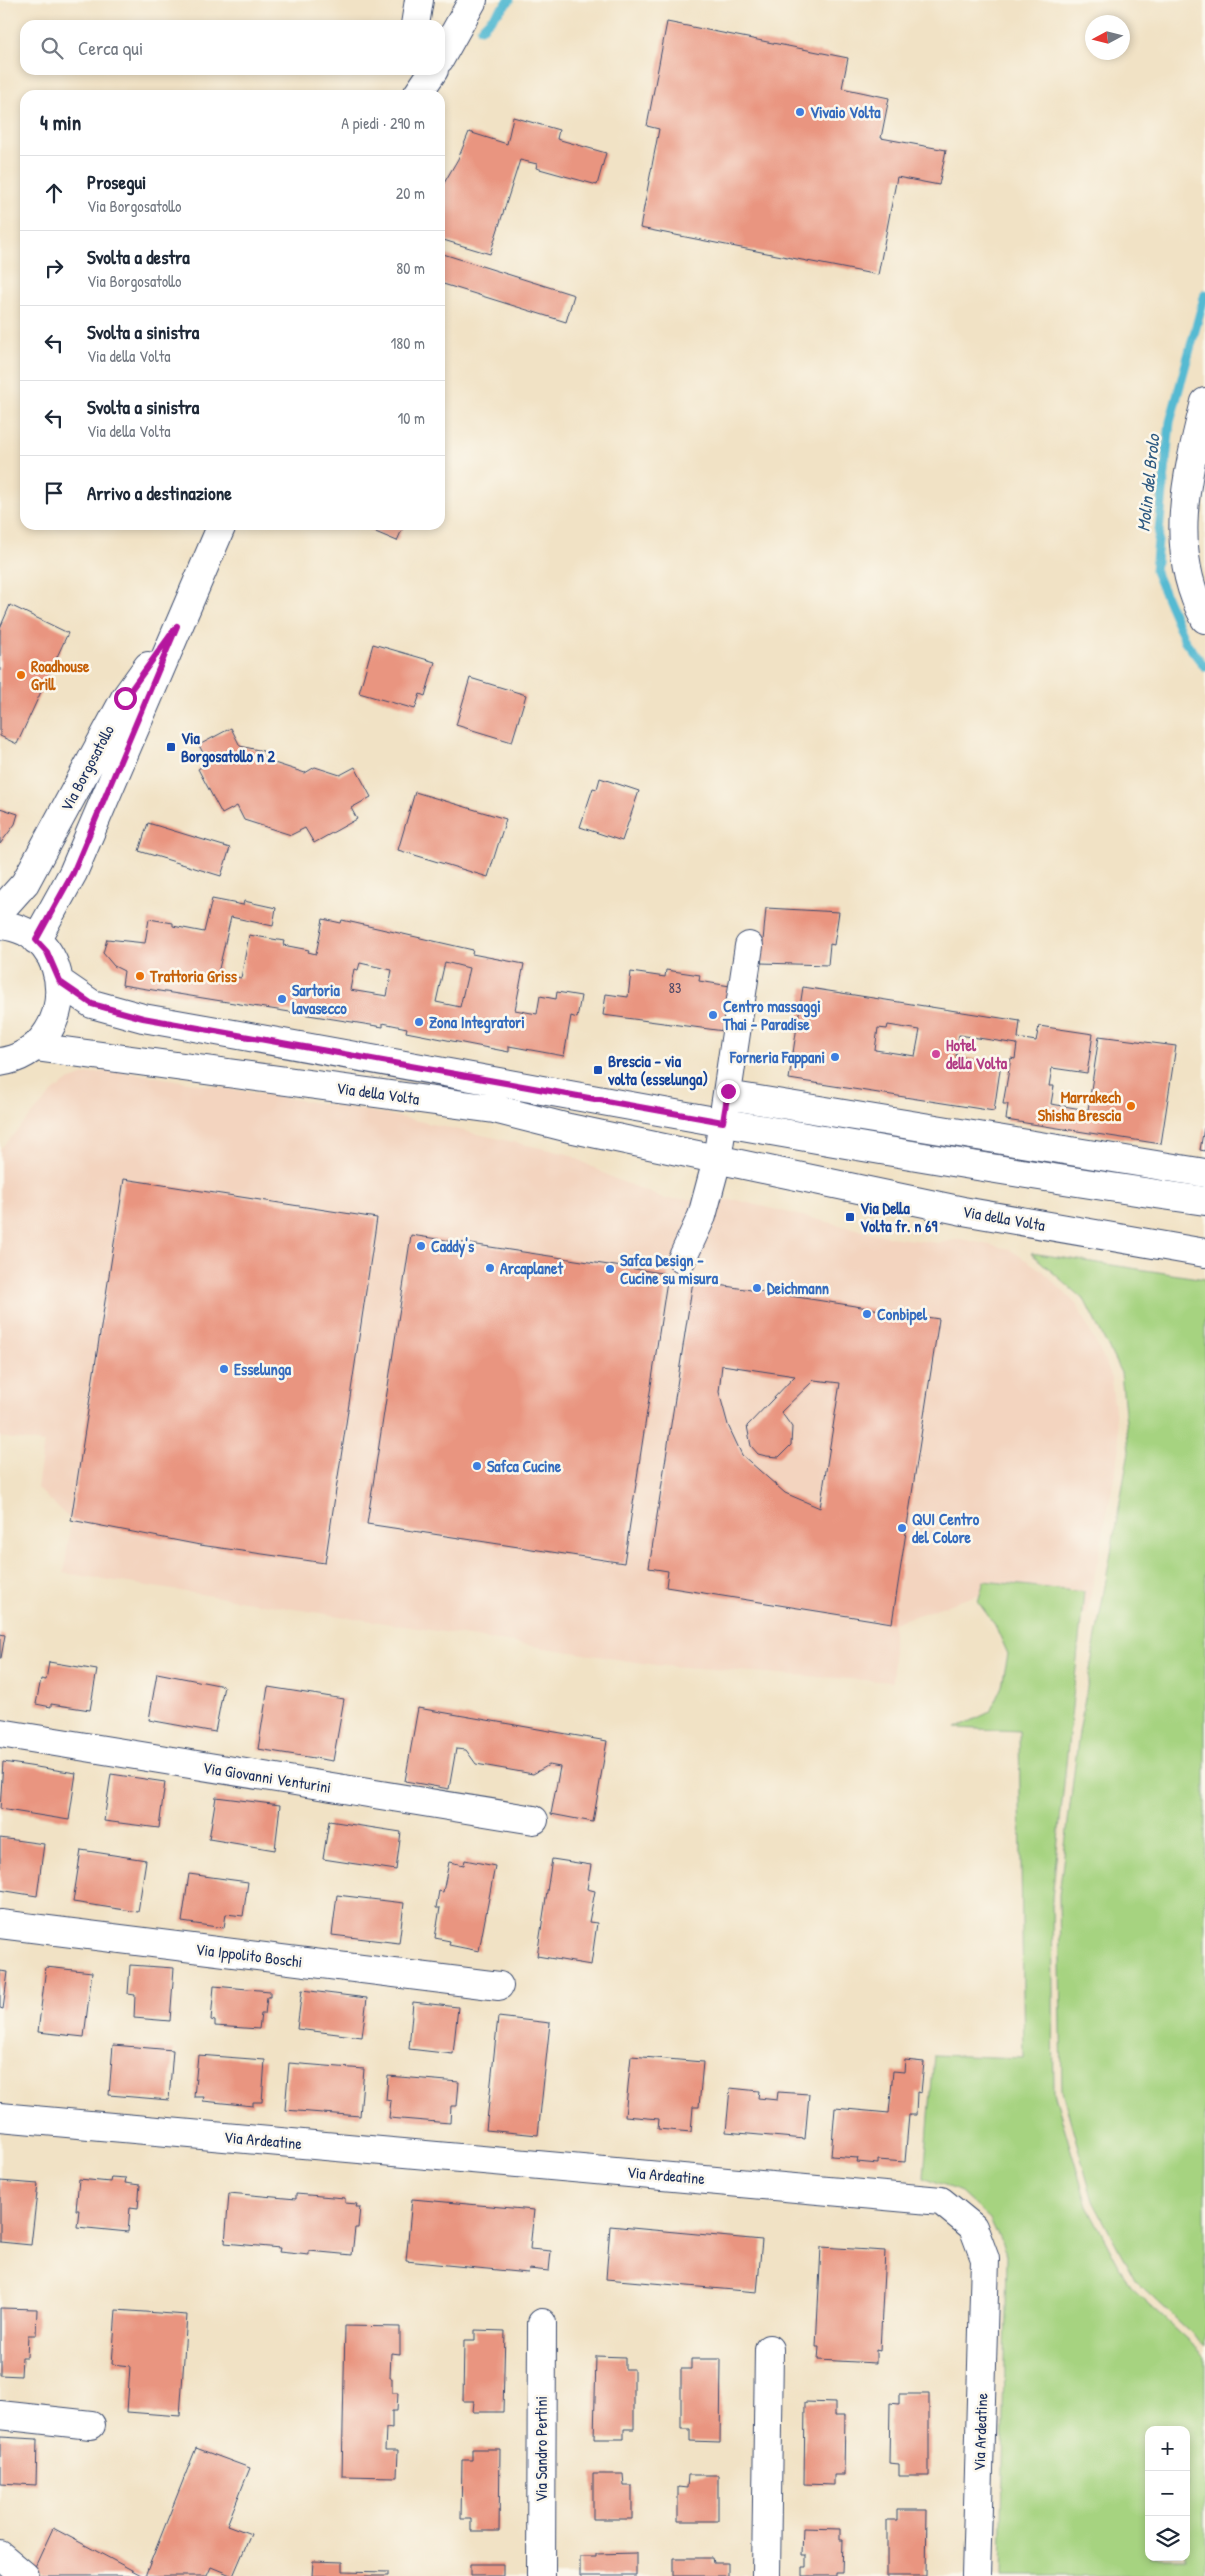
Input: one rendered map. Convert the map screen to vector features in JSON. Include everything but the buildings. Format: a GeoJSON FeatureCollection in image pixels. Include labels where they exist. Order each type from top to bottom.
{"type":"FeatureCollection","features":[{"type":"Feature","properties":{"kind":"main road"},"geometry":{"type":"LineString","coordinates":[[416,20],[419,0]]}},
{"type":"Feature","properties":{"kind":"main road"},"geometry":{"type":"LineString","coordinates":[[445,50],[473,0]]}},
{"type":"Feature","properties":{"kind":"main road"},"geometry":{"type":"LineString","coordinates":[[405,90],[408,75]]}},
{"type":"Feature","properties":{"kind":"main road"},"geometry":{"type":"LineString","coordinates":[[420,90],[431,75]]}},
{"type":"Feature","properties":{"kind":"main road"},"geometry":{"type":"LineString","coordinates":[[1205,402],[1188,469],[1183,510],[1183,543],[1188,578],[1205,619]]}},
{"type":"Feature","properties":{"kind":"main road","name":"Via Borgosatollo"},"geometry":{"type":"LineString","coordinates":[[36,940],[73,873],[177,626],[220,530]]}},
{"type":"Feature","properties":{"kind":"main road","name":"Via Borgosatollo"},"geometry":{"type":"LineString","coordinates":[[0,911],[30,874],[125,698],[177,626]]}},
{"type":"Feature","properties":{"kind":"main road"},"geometry":{"type":"LineString","coordinates":[[0,925],[22,931],[36,940],[47,952],[60,982],[60,1000],[56,1018],[47,1034],[35,1047],[3,1066]]}},
{"type":"Feature","properties":{"kind":"main road"},"geometry":{"type":"LineString","coordinates":[[682,1259],[702,1216],[717,1160],[750,946]]}},
{"type":"Feature","properties":{"kind":"main road","name":"Via della Volta"},"geometry":{"type":"LineString","coordinates":[[60,982],[92,1004],[143,1018],[1040,1177],[1205,1201]]}},
{"type":"Feature","properties":{"kind":"main road","name":"Via della Volta"},"geometry":{"type":"LineString","coordinates":[[35,1047],[494,1109],[717,1160],[962,1211],[1205,1253]]}},
{"type":"Feature","properties":{"kind":"main road"},"geometry":{"type":"LineString","coordinates":[[727,1096],[1205,1172]]}},
{"type":"Feature","properties":{"kind":"main road","name":"Via Giovanni Venturini"},"geometry":{"type":"LineString","coordinates":[[0,1733],[534,1820]]}},
{"type":"Feature","properties":{"kind":"main road","name":"Via Ippolito Boschi"},"geometry":{"type":"LineString","coordinates":[[0,1924],[498,1986]]}},
{"type":"Feature","properties":{"kind":"main road","name":"Via Ardeatine"},"geometry":{"type":"LineString","coordinates":[[0,2117],[941,2201],[973,2227],[985,2259],[976,2576]]}},
{"type":"Feature","properties":{"kind":"main road","name":"Via Sandro Pertini"},"geometry":{"type":"LineString","coordinates":[[541,2576],[542,2322]]}},
{"type":"Feature","properties":{"kind":"main road"},"geometry":{"type":"LineString","coordinates":[[766,2576],[769,2349]]}},
{"type":"Feature","properties":{"kind":"main road"},"geometry":{"type":"LineString","coordinates":[[0,2415],[91,2425]]}},
{"type":"Feature","properties":{"kind":"main road"},"geometry":{"type":"LineString","coordinates":[[0,2555],[25,2576]]}},
{"type":"Feature","properties":{"kind":"shaded area"},"geometry":{"type":"Polygon","coordinates":[[[113,1070],[386,1114],[568,1154],[613,1178],[665,1199],[736,1200],[890,1237],[938,1243],[961,1239],[1009,1249],[1043,1271],[1077,1305],[1110,1372],[1120,1449],[1087,1613],[977,1595],[893,1623],[893,1682],[655,1665],[64,1573],[71,1520],[37,1488],[44,1443],[0,1437],[0,1149],[53,1092],[68,1081],[88,1074],[113,1070]]]}},
{"type":"Feature","properties":{"kind":"green space"},"geometry":{"type":"Polygon","coordinates":[[[1031,1253],[1205,1279],[1205,2346],[1135,2280],[1093,2201],[1062,2091],[1059,1895],[1079,1732],[1129,1451],[1121,1373],[1085,1301],[1031,1253]]]}},
{"type":"Feature","properties":{"kind":"green space"},"geometry":{"type":"Polygon","coordinates":[[[984,1581],[1084,1592],[1052,1898],[1054,2092],[1087,2205],[1130,2287],[1205,2356],[1205,2576],[1001,2576],[1007,2255],[990,2219],[961,2192],[924,2177],[934,2055],[1024,2058],[1019,1731],[956,1728],[990,1712],[1002,1686],[1008,1654],[995,1625],[978,1602],[984,1581]]]}},
{"type":"Feature","properties":{"kind":"waterway","name":"Molin del Brolo"},"geometry":{"type":"LineString","coordinates":[[481,29],[510,0]]}},
{"type":"Feature","properties":{"kind":"waterway","name":"Molin del Brolo"},"geometry":{"type":"LineString","coordinates":[[1205,294],[1170,422],[1155,571],[1185,641],[1205,667]]}},
{"type":"Feature","properties":{"kind":"place","name":"Vivaio Volta"},"geometry":{"type":"Point","coordinates":[800,112]}},
{"type":"Feature","properties":{"kind":"place","name":"Roadhouse Grill"},"geometry":{"type":"Point","coordinates":[21,675]}},
{"type":"Feature","properties":{"kind":"place","name":"Via Borgosatollo n 2"},"geometry":{"type":"Point","coordinates":[171,747]}},
{"type":"Feature","properties":{"kind":"place","name":"Trattoria Griss"},"geometry":{"type":"Point","coordinates":[140,976]}},
{"type":"Feature","properties":{"kind":"place","name":"Sartoria lavasecco"},"geometry":{"type":"Point","coordinates":[282,999]}},
{"type":"Feature","properties":{"kind":"place","name":"Centro massaggi Thai - Paradise"},"geometry":{"type":"Point","coordinates":[713,1015]}},
{"type":"Feature","properties":{"kind":"place","name":"Zona Integratori"},"geometry":{"type":"Point","coordinates":[419,1022]}},
{"type":"Feature","properties":{"kind":"place","name":"Hotel della Volta"},"geometry":{"type":"Point","coordinates":[936,1054]}},
{"type":"Feature","properties":{"kind":"place","name":"Forneria Fappani"},"geometry":{"type":"Point","coordinates":[835,1057]}},
{"type":"Feature","properties":{"kind":"place","name":"Brescia - via volta (esselunga)"},"geometry":{"type":"Point","coordinates":[598,1070]}},
{"type":"Feature","properties":{"kind":"place","name":"Marrakech Shisha Brescia"},"geometry":{"type":"Point","coordinates":[1131,1106]}},
{"type":"Feature","properties":{"kind":"place","name":"Via Della Volta fr. n 69"},"geometry":{"type":"Point","coordinates":[850,1217]}},
{"type":"Feature","properties":{"kind":"place","name":"Caddy's"},"geometry":{"type":"Point","coordinates":[421,1246]}},
{"type":"Feature","properties":{"kind":"place","name":"Arcaplanet"},"geometry":{"type":"Point","coordinates":[490,1268]}},
{"type":"Feature","properties":{"kind":"place","name":"Safca Design - Cucine su misura"},"geometry":{"type":"Point","coordinates":[610,1269]}},
{"type":"Feature","properties":{"kind":"place","name":"Deichmann"},"geometry":{"type":"Point","coordinates":[757,1288]}},
{"type":"Feature","properties":{"kind":"place","name":"Conbipel"},"geometry":{"type":"Point","coordinates":[867,1314]}},
{"type":"Feature","properties":{"kind":"place","name":"Esselunga"},"geometry":{"type":"Point","coordinates":[224,1369]}},
{"type":"Feature","properties":{"kind":"place","name":"Safca Cucine"},"geometry":{"type":"Point","coordinates":[477,1466]}},
{"type":"Feature","properties":{"kind":"place","name":"QUI Centro del Colore"},"geometry":{"type":"Point","coordinates":[902,1528]}},
{"type":"Feature","properties":{"kind":"route"},"geometry":{"type":"LineString","coordinates":[[125,698],[177,626],[73,873],[36,940],[47,952],[55,966],[60,982],[92,1004],[143,1018],[599,1098],[723,1122],[728,1091]]}}]}
